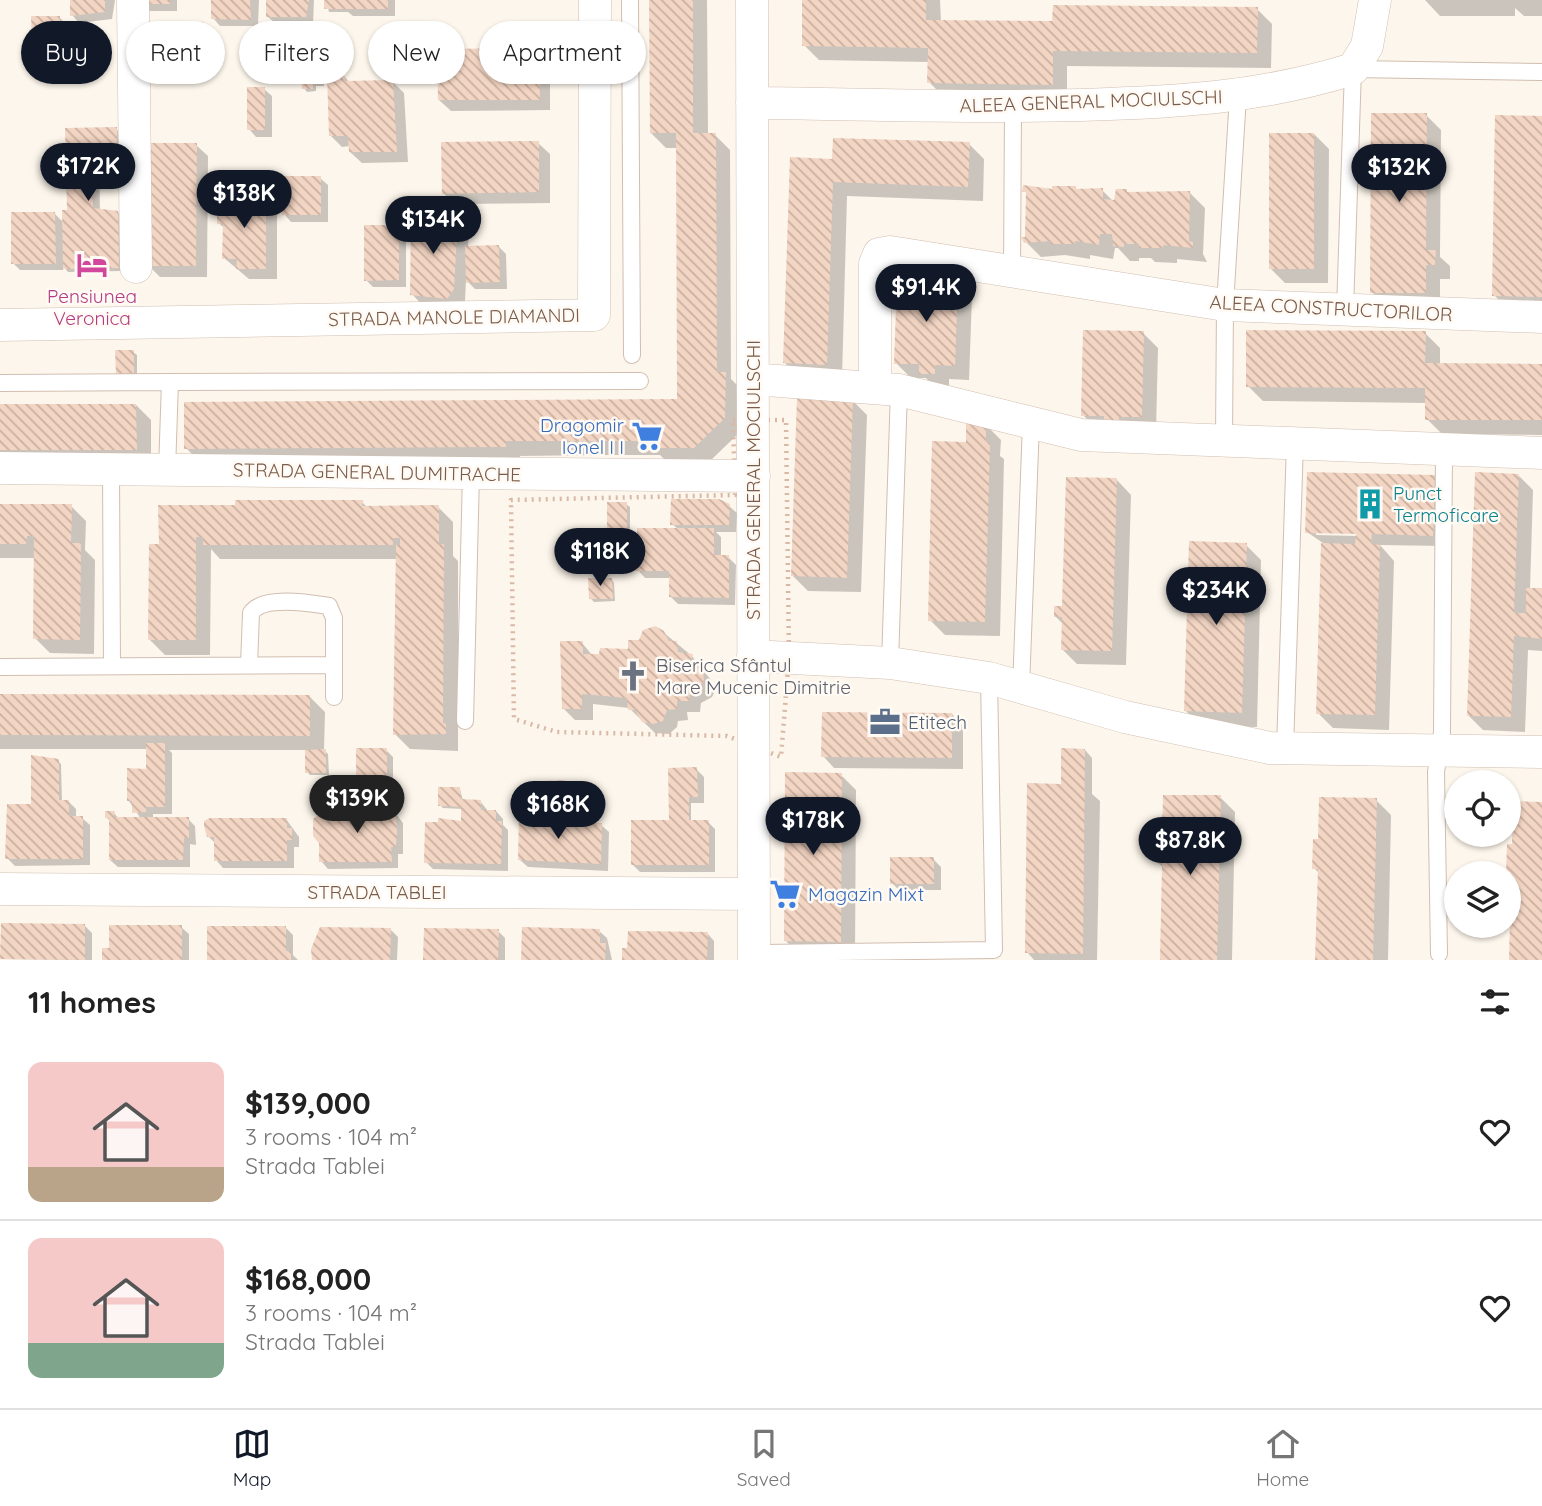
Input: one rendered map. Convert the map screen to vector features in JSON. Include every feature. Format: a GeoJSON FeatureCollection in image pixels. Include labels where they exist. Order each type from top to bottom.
{"type":"FeatureCollection","features":[{"type":"Feature","properties":{"kind":"street"},"geometry":{"type":"LineString","coordinates":[[133,0],[136,267]]}},
{"type":"Feature","properties":{"kind":"street","name":"STRADA MANOLE DIAMANDI"},"geometry":{"type":"LineString","coordinates":[[0,325],[594,315],[595,0]]}},
{"type":"Feature","properties":{"kind":"street","name":"STRADA GENERAL MOCIULSCHI"},"geometry":{"type":"LineString","coordinates":[[752,0],[753,419],[744,476],[753,656],[751,744],[754,956]]}},
{"type":"Feature","properties":{"kind":"street"},"geometry":{"type":"LineString","coordinates":[[1353,69],[1367,46],[1376,0]]}},
{"type":"Feature","properties":{"kind":"street","name":"ALEEA GENERAL MOCIULSCHI"},"geometry":{"type":"LineString","coordinates":[[752,103],[1013,107],[1182,102],[1297,86],[1353,69]]}},
{"type":"Feature","properties":{"kind":"street","name":"ALEEA CONSTRUCTORILOR"},"geometry":{"type":"LineString","coordinates":[[887,389],[875,264],[879,254],[890,252],[1226,305],[1542,317]]}},
{"type":"Feature","properties":{"kind":"street"},"geometry":{"type":"LineString","coordinates":[[753,379],[887,389],[1081,435],[1542,453]]}},
{"type":"Feature","properties":{"kind":"street","name":"STRADA GENERAL DUMITRACHE"},"geometry":{"type":"LineString","coordinates":[[0,468],[744,476]]}},
{"type":"Feature","properties":{"kind":"street"},"geometry":{"type":"LineString","coordinates":[[753,656],[890,663],[989,678],[1125,717],[1285,749],[1438,753],[1542,752]]}},
{"type":"Feature","properties":{"kind":"street","name":"STRADA TABLEI"},"geometry":{"type":"LineString","coordinates":[[0,889],[754,894]]}},
{"type":"Feature","properties":{"kind":"lane"},"geometry":{"type":"LineString","coordinates":[[630,0],[632,355]]}},
{"type":"Feature","properties":{"kind":"lane"},"geometry":{"type":"LineString","coordinates":[[1345,310],[1353,69],[1542,72]]}},
{"type":"Feature","properties":{"kind":"lane"},"geometry":{"type":"LineString","coordinates":[[1224,440],[1226,305],[1238,96]]}},
{"type":"Feature","properties":{"kind":"lane"},"geometry":{"type":"LineString","coordinates":[[1012,272],[1013,107]]}},
{"type":"Feature","properties":{"kind":"lane"},"geometry":{"type":"LineString","coordinates":[[0,383],[640,381]]}},
{"type":"Feature","properties":{"kind":"lane"},"geometry":{"type":"LineString","coordinates":[[167,470],[170,382]]}},
{"type":"Feature","properties":{"kind":"lane"},"geometry":{"type":"LineString","coordinates":[[887,389],[890,663]]}},
{"type":"Feature","properties":{"kind":"lane"},"geometry":{"type":"LineString","coordinates":[[1021,688],[1031,423]]}},
{"type":"Feature","properties":{"kind":"lane"},"geometry":{"type":"LineString","coordinates":[[1285,749],[1295,443]]}},
{"type":"Feature","properties":{"kind":"lane"},"geometry":{"type":"LineString","coordinates":[[1439,954],[1438,753],[1442,732],[1444,449]]}},
{"type":"Feature","properties":{"kind":"lane"},"geometry":{"type":"LineString","coordinates":[[111,469],[112,666]]}},
{"type":"Feature","properties":{"kind":"lane"},"geometry":{"type":"LineString","coordinates":[[465,721],[471,473]]}},
{"type":"Feature","properties":{"kind":"lane"},"geometry":{"type":"LineString","coordinates":[[249,665],[251,613],[255,607],[265,603],[329,606],[334,618],[334,697]]}},
{"type":"Feature","properties":{"kind":"lane"},"geometry":{"type":"LineString","coordinates":[[0,667],[334,665]]}},
{"type":"Feature","properties":{"kind":"lane"},"geometry":{"type":"LineString","coordinates":[[754,956],[994,950],[989,678]]}},
{"type":"Feature","properties":{"kind":"path"},"geometry":{"type":"LineString","coordinates":[[753,419],[786,420],[789,657],[781,757],[727,736],[557,732],[514,719],[511,500],[735,495],[744,476],[733,420],[753,419]]}},
{"type":"Feature","properties":{"kind":"building"},"geometry":{"type":"Polygon","coordinates":[[[70,0],[105,0],[105,12],[70,16],[70,0]]]}},
{"type":"Feature","properties":{"kind":"building"},"geometry":{"type":"Polygon","coordinates":[[[137,0],[170,0],[170,4],[137,4],[137,0]]]}},
{"type":"Feature","properties":{"kind":"building"},"geometry":{"type":"Polygon","coordinates":[[[211,0],[250,0],[251,20],[211,19],[211,0]]]}},
{"type":"Feature","properties":{"kind":"building"},"geometry":{"type":"Polygon","coordinates":[[[266,0],[309,0],[306,17],[266,17],[266,0]]]}},
{"type":"Feature","properties":{"kind":"building"},"geometry":{"type":"Polygon","coordinates":[[[324,0],[388,0],[388,9],[324,9],[324,0]]]}},
{"type":"Feature","properties":{"kind":"building"},"geometry":{"type":"Polygon","coordinates":[[[649,0],[693,0],[693,133],[716,133],[717,372],[726,372],[725,418],[694,448],[651,448],[651,441],[506,441],[506,447],[184,449],[184,402],[677,399],[676,133],[650,133],[649,0]]]}},
{"type":"Feature","properties":{"kind":"building"},"geometry":{"type":"Polygon","coordinates":[[[802,0],[926,0],[926,20],[1052,21],[1053,5],[1258,7],[1257,53],[1053,51],[1053,85],[927,83],[928,48],[802,46],[802,0]]]}},
{"type":"Feature","properties":{"kind":"building"},"geometry":{"type":"Polygon","coordinates":[[[31,16],[60,16],[60,21],[31,21],[31,16]]]}},
{"type":"Feature","properties":{"kind":"building"},"geometry":{"type":"Polygon","coordinates":[[[465,49],[479,49],[479,84],[540,84],[540,100],[438,100],[438,84],[465,84],[465,49]]]}},
{"type":"Feature","properties":{"kind":"building"},"geometry":{"type":"Polygon","coordinates":[[[354,81],[368,81],[368,84],[393,84],[397,152],[349,152],[348,136],[329,136],[327,84],[354,84],[354,81]]]}},
{"type":"Feature","properties":{"kind":"building"},"geometry":{"type":"Polygon","coordinates":[[[302,84],[313,84],[313,89],[302,89],[302,84]]]}},
{"type":"Feature","properties":{"kind":"building"},"geometry":{"type":"Polygon","coordinates":[[[247,87],[265,87],[265,130],[247,130],[247,87]]]}},
{"type":"Feature","properties":{"kind":"building"},"geometry":{"type":"Polygon","coordinates":[[[1371,113],[1427,113],[1426,250],[1436,250],[1435,265],[1426,265],[1426,293],[1370,293],[1371,113]]]}},
{"type":"Feature","properties":{"kind":"building"},"geometry":{"type":"Polygon","coordinates":[[[1495,115],[1542,116],[1542,297],[1492,296],[1495,115]]]}},
{"type":"Feature","properties":{"kind":"building"},"geometry":{"type":"Polygon","coordinates":[[[117,127],[117,155],[93,155],[93,208],[118,211],[119,268],[63,269],[62,210],[67,210],[65,128],[117,127]]]}},
{"type":"Feature","properties":{"kind":"building"},"geometry":{"type":"Polygon","coordinates":[[[1269,133],[1314,133],[1314,269],[1269,269],[1269,133]]]}},
{"type":"Feature","properties":{"kind":"building"},"geometry":{"type":"Polygon","coordinates":[[[833,138],[970,142],[968,187],[833,182],[827,365],[783,363],[790,157],[832,159],[833,138]]]}},
{"type":"Feature","properties":{"kind":"building"},"geometry":{"type":"Polygon","coordinates":[[[539,141],[539,192],[442,194],[441,142],[539,141]]]}},
{"type":"Feature","properties":{"kind":"building"},"geometry":{"type":"Polygon","coordinates":[[[145,143],[197,143],[196,266],[147,266],[145,143]]]}},
{"type":"Feature","properties":{"kind":"building"},"geometry":{"type":"Polygon","coordinates":[[[282,176],[321,176],[321,215],[282,215],[282,176]]]}},
{"type":"Feature","properties":{"kind":"building"},"geometry":{"type":"Polygon","coordinates":[[[1023,185],[1052,189],[1052,186],[1103,188],[1103,199],[1114,200],[1116,189],[1127,189],[1127,192],[1190,191],[1189,241],[1193,242],[1193,248],[1163,245],[1163,248],[1139,248],[1139,244],[1113,246],[1112,234],[1100,234],[1099,245],[1075,241],[1075,244],[1051,244],[1051,241],[1024,243],[1021,237],[1025,237],[1026,192],[1022,192],[1023,185]]]}},
{"type":"Feature","properties":{"kind":"building"},"geometry":{"type":"Polygon","coordinates":[[[223,195],[266,195],[266,269],[236,269],[237,259],[222,259],[223,223],[217,224],[217,205],[223,205],[223,195]]]}},
{"type":"Feature","properties":{"kind":"building"},"geometry":{"type":"Polygon","coordinates":[[[11,212],[55,212],[56,264],[11,264],[11,212]]]}},
{"type":"Feature","properties":{"kind":"building"},"geometry":{"type":"Polygon","coordinates":[[[411,217],[458,217],[454,289],[447,299],[410,295],[411,217]]]}},
{"type":"Feature","properties":{"kind":"building"},"geometry":{"type":"Polygon","coordinates":[[[364,225],[399,225],[399,280],[364,281],[364,225]]]}},
{"type":"Feature","properties":{"kind":"building"},"geometry":{"type":"Polygon","coordinates":[[[499,245],[500,282],[466,283],[465,246],[499,245]]]}},
{"type":"Feature","properties":{"kind":"building"},"geometry":{"type":"Polygon","coordinates":[[[897,279],[958,281],[955,366],[935,365],[935,374],[919,374],[919,364],[894,364],[897,279]]]}},
{"type":"Feature","properties":{"kind":"building"},"geometry":{"type":"Polygon","coordinates":[[[1083,330],[1144,331],[1142,417],[1119,417],[1119,425],[1104,424],[1104,416],[1081,416],[1083,330]]]}},
{"type":"Feature","properties":{"kind":"building"},"geometry":{"type":"Polygon","coordinates":[[[1246,330],[1426,331],[1425,363],[1542,364],[1542,420],[1425,420],[1425,388],[1246,387],[1246,330]]]}},
{"type":"Feature","properties":{"kind":"building"},"geometry":{"type":"Polygon","coordinates":[[[115,350],[134,350],[134,373],[116,374],[115,350]]]}},
{"type":"Feature","properties":{"kind":"building"},"geometry":{"type":"Polygon","coordinates":[[[797,397],[853,398],[847,578],[791,576],[797,397]]]}},
{"type":"Feature","properties":{"kind":"building"},"geometry":{"type":"Polygon","coordinates":[[[0,404],[136,404],[137,450],[0,450],[0,404]]]}},
{"type":"Feature","properties":{"kind":"building"},"geometry":{"type":"Polygon","coordinates":[[[966,423],[986,423],[986,442],[990,443],[985,622],[928,621],[932,441],[966,442],[966,423]]]}},
{"type":"Feature","properties":{"kind":"building"},"geometry":{"type":"Polygon","coordinates":[[[1307,472],[1435,475],[1433,536],[1372,534],[1371,544],[1380,545],[1375,715],[1316,714],[1321,543],[1355,544],[1356,534],[1305,533],[1307,472]]]}},
{"type":"Feature","properties":{"kind":"building"},"geometry":{"type":"Polygon","coordinates":[[[1475,472],[1519,474],[1514,613],[1526,613],[1526,588],[1542,588],[1542,639],[1514,636],[1511,717],[1467,716],[1475,472]]]}},
{"type":"Feature","properties":{"kind":"building"},"geometry":{"type":"Polygon","coordinates":[[[1066,477],[1117,478],[1112,651],[1061,650],[1062,617],[1054,617],[1054,606],[1062,606],[1066,477]]]}},
{"type":"Feature","properties":{"kind":"building"},"geometry":{"type":"Polygon","coordinates":[[[671,499],[719,499],[730,504],[729,525],[670,525],[671,499]]]}},
{"type":"Feature","properties":{"kind":"building"},"geometry":{"type":"Polygon","coordinates":[[[235,500],[363,500],[362,506],[439,505],[439,545],[444,544],[443,723],[446,724],[446,734],[393,735],[396,545],[400,545],[400,538],[393,538],[393,545],[203,545],[203,537],[196,537],[196,640],[148,640],[149,544],[159,544],[158,505],[235,505],[235,500]]]}},
{"type":"Feature","properties":{"kind":"building"},"geometry":{"type":"Polygon","coordinates":[[[607,502],[627,502],[627,538],[607,538],[607,502]]]}},
{"type":"Feature","properties":{"kind":"building"},"geometry":{"type":"Polygon","coordinates":[[[0,504],[72,504],[71,543],[81,543],[80,640],[33,639],[34,536],[27,536],[26,544],[0,544],[0,504]]]}},
{"type":"Feature","properties":{"kind":"building"},"geometry":{"type":"Polygon","coordinates":[[[637,528],[714,528],[714,555],[729,555],[729,598],[669,597],[669,571],[636,571],[637,528]]]}},
{"type":"Feature","properties":{"kind":"building"},"geometry":{"type":"Polygon","coordinates":[[[1189,541],[1247,543],[1242,713],[1184,711],[1189,541]]]}},
{"type":"Feature","properties":{"kind":"building"},"geometry":{"type":"Polygon","coordinates":[[[588,578],[612,578],[613,599],[589,599],[588,578]]]}},
{"type":"Feature","properties":{"kind":"building","name":"Biserica Sfântul Mare Mucenic Dimitrie"},"geometry":{"type":"Polygon","coordinates":[[[655,626],[664,631],[669,641],[677,641],[678,652],[693,654],[690,663],[703,670],[704,682],[690,691],[689,701],[677,701],[677,709],[667,710],[663,721],[653,724],[642,722],[635,710],[628,710],[627,698],[582,694],[582,709],[562,709],[560,641],[583,641],[583,654],[599,654],[600,648],[628,649],[628,640],[639,640],[643,630],[655,626]]]}},
{"type":"Feature","properties":{"kind":"building"},"geometry":{"type":"Polygon","coordinates":[[[0,694],[310,695],[310,736],[0,735],[0,694]]]}},
{"type":"Feature","properties":{"kind":"building"},"geometry":{"type":"Polygon","coordinates":[[[822,712],[952,713],[952,758],[821,757],[822,712]]]}},
{"type":"Feature","properties":{"kind":"building"},"geometry":{"type":"Polygon","coordinates":[[[146,743],[165,743],[165,807],[146,807],[146,812],[132,813],[132,801],[127,801],[127,768],[146,769],[146,743]]]}},
{"type":"Feature","properties":{"kind":"building"},"geometry":{"type":"Polygon","coordinates":[[[356,748],[387,748],[387,775],[356,776],[356,748]]]}},
{"type":"Feature","properties":{"kind":"building"},"geometry":{"type":"Polygon","coordinates":[[[1061,748],[1085,749],[1083,954],[1025,953],[1027,783],[1061,784],[1061,748]]]}},
{"type":"Feature","properties":{"kind":"building"},"geometry":{"type":"Polygon","coordinates":[[[326,749],[326,773],[305,773],[305,750],[326,749]]]}},
{"type":"Feature","properties":{"kind":"building"},"geometry":{"type":"Polygon","coordinates":[[[31,755],[59,759],[59,800],[69,800],[69,816],[83,816],[83,859],[5,859],[7,804],[31,804],[31,755]]]}},
{"type":"Feature","properties":{"kind":"building"},"geometry":{"type":"Polygon","coordinates":[[[697,767],[698,797],[689,797],[689,820],[709,820],[709,865],[631,865],[631,820],[669,820],[668,768],[697,767]]]}},
{"type":"Feature","properties":{"kind":"building"},"geometry":{"type":"Polygon","coordinates":[[[785,772],[842,773],[841,942],[784,941],[785,772]]]}},
{"type":"Feature","properties":{"kind":"building"},"geometry":{"type":"Polygon","coordinates":[[[565,780],[565,811],[543,812],[543,781],[565,780]]]}},
{"type":"Feature","properties":{"kind":"building"},"geometry":{"type":"Polygon","coordinates":[[[438,787],[460,787],[461,799],[481,800],[481,810],[496,810],[496,821],[502,821],[501,864],[424,863],[425,822],[438,822],[438,818],[461,821],[461,807],[438,806],[438,787]]]}},
{"type":"Feature","properties":{"kind":"building"},"geometry":{"type":"Polygon","coordinates":[[[1163,795],[1221,795],[1217,960],[1160,960],[1162,863],[1157,863],[1157,837],[1162,837],[1163,795]]]}},
{"type":"Feature","properties":{"kind":"building"},"geometry":{"type":"Polygon","coordinates":[[[1319,797],[1377,798],[1373,960],[1315,960],[1318,869],[1312,869],[1313,839],[1318,839],[1319,797]]]}},
{"type":"Feature","properties":{"kind":"building"},"geometry":{"type":"Polygon","coordinates":[[[1521,801],[1542,802],[1542,960],[1509,960],[1510,938],[1521,938],[1521,861],[1506,861],[1507,847],[1521,847],[1521,801]]]}},
{"type":"Feature","properties":{"kind":"building"},"geometry":{"type":"Polygon","coordinates":[[[389,802],[389,814],[396,814],[397,830],[396,847],[391,847],[392,862],[319,862],[319,843],[313,836],[313,819],[317,816],[357,816],[357,803],[389,802]]]}},
{"type":"Feature","properties":{"kind":"building"},"geometry":{"type":"Polygon","coordinates":[[[105,811],[115,811],[114,817],[189,817],[189,838],[184,838],[183,860],[109,860],[109,818],[105,818],[105,811]]]}},
{"type":"Feature","properties":{"kind":"building"},"geometry":{"type":"Polygon","coordinates":[[[519,811],[540,811],[540,822],[602,823],[601,864],[518,860],[519,811]]]}},
{"type":"Feature","properties":{"kind":"building"},"geometry":{"type":"Polygon","coordinates":[[[210,818],[287,818],[287,828],[292,828],[292,840],[287,840],[287,861],[214,861],[214,837],[207,837],[204,826],[204,821],[210,818]]]}},
{"type":"Feature","properties":{"kind":"building"},"geometry":{"type":"Polygon","coordinates":[[[890,857],[934,857],[934,884],[890,884],[890,857]]]}},
{"type":"Feature","properties":{"kind":"building"},"geometry":{"type":"Polygon","coordinates":[[[1,923],[85,924],[85,960],[0,959],[1,923]]]}},
{"type":"Feature","properties":{"kind":"building"},"geometry":{"type":"Polygon","coordinates":[[[109,925],[182,925],[182,960],[102,960],[102,948],[109,948],[109,925]]]}},
{"type":"Feature","properties":{"kind":"building"},"geometry":{"type":"Polygon","coordinates":[[[207,926],[286,926],[286,951],[291,951],[291,960],[207,960],[207,926]]]}},
{"type":"Feature","properties":{"kind":"building"},"geometry":{"type":"Polygon","coordinates":[[[320,927],[391,928],[390,960],[312,960],[311,949],[320,927]]]}},
{"type":"Feature","properties":{"kind":"building"},"geometry":{"type":"Polygon","coordinates":[[[522,927],[600,929],[600,943],[606,943],[605,960],[521,960],[522,927]]]}},
{"type":"Feature","properties":{"kind":"building"},"geometry":{"type":"Polygon","coordinates":[[[424,928],[499,929],[498,960],[423,960],[424,928]]]}},
{"type":"Feature","properties":{"kind":"building"},"geometry":{"type":"Polygon","coordinates":[[[628,931],[708,932],[707,960],[622,960],[622,948],[627,948],[628,931]]]}},
{"type":"Feature","properties":{"kind":"place","name":"Pensiunea Veronica"},"geometry":{"type":"Point","coordinates":[92,265]}},
{"type":"Feature","properties":{"kind":"place","name":"Dragomir Ionel I I"},"geometry":{"type":"Point","coordinates":[647,436]}},
{"type":"Feature","properties":{"kind":"place","name":"Punct Termoficare"},"geometry":{"type":"Point","coordinates":[1370,504]}},
{"type":"Feature","properties":{"kind":"place","name":"Biserica Sfântul Mare Mucenic Dimitrie"},"geometry":{"type":"Point","coordinates":[633,676]}},
{"type":"Feature","properties":{"kind":"place","name":"Etitech"},"geometry":{"type":"Point","coordinates":[885,722]}},
{"type":"Feature","properties":{"kind":"place","name":"Magazin Mixt"},"geometry":{"type":"Point","coordinates":[785,894]}}]}
